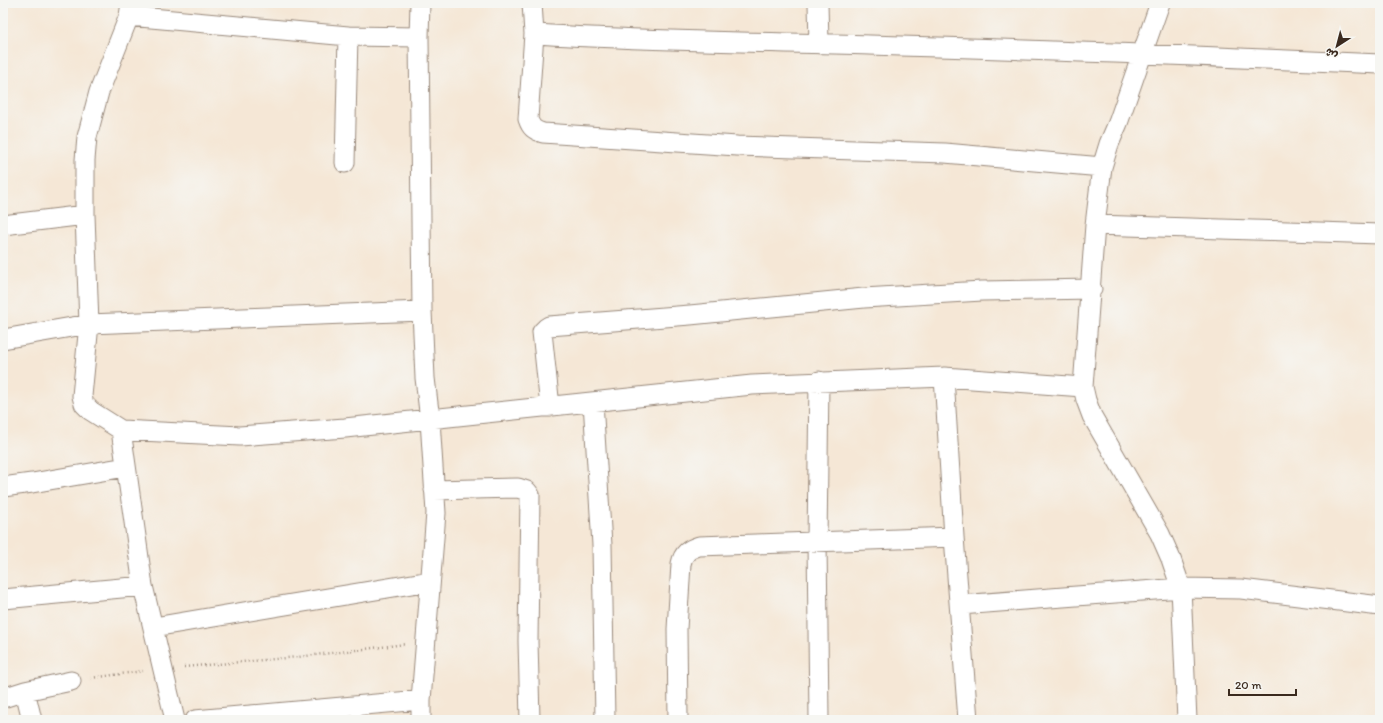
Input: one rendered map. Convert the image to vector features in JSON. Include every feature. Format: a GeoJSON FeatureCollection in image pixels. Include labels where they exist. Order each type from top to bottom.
{"type":"FeatureCollection","features":[{"type":"Feature","properties":{"kind":"street"},"geometry":{"type":"LineString","coordinates":[[420,3],[419,37],[422,311],[425,378],[430,420],[436,513],[421,700],[421,720]]}},
{"type":"Feature","properties":{"kind":"street"},"geometry":{"type":"LineString","coordinates":[[532,3],[534,34],[528,119],[530,126],[533,129],[543,133],[738,146],[945,154],[1102,167]]}},
{"type":"Feature","properties":{"kind":"street"},"geometry":{"type":"LineString","coordinates":[[818,3],[819,44]]}},
{"type":"Feature","properties":{"kind":"street"},"geometry":{"type":"LineString","coordinates":[[1160,3],[1102,167],[1095,225],[1092,288],[1083,388],[1092,416],[1160,534],[1181,588],[1187,720]]}},
{"type":"Feature","properties":{"kind":"street"},"geometry":{"type":"LineString","coordinates":[[419,37],[348,36],[130,10],[99,92],[87,137],[85,215],[89,324],[82,396],[84,404],[91,411],[121,430],[240,436],[283,434],[430,420],[752,385],[820,381],[944,377],[1083,388]]}},
{"type":"Feature","properties":{"kind":"street"},"geometry":{"type":"LineString","coordinates":[[534,34],[661,41],[1143,53],[1380,64]]}},
{"type":"Feature","properties":{"kind":"street"},"geometry":{"type":"LineString","coordinates":[[345,163],[348,36]]}},
{"type":"Feature","properties":{"kind":"street"},"geometry":{"type":"LineString","coordinates":[[3,225],[85,215]]}},
{"type":"Feature","properties":{"kind":"street"},"geometry":{"type":"LineString","coordinates":[[1095,225],[1380,234]]}},
{"type":"Feature","properties":{"kind":"street"},"geometry":{"type":"LineString","coordinates":[[550,407],[542,332],[549,326],[690,315],[864,298],[982,291],[1092,288]]}},
{"type":"Feature","properties":{"kind":"street"},"geometry":{"type":"LineString","coordinates":[[3,339],[89,324],[422,311]]}},
{"type":"Feature","properties":{"kind":"street"},"geometry":{"type":"LineString","coordinates":[[944,377],[968,720]]}},
{"type":"Feature","properties":{"kind":"street"},"geometry":{"type":"LineString","coordinates":[[819,720],[817,541],[820,381]]}},
{"type":"Feature","properties":{"kind":"street"},"geometry":{"type":"LineString","coordinates":[[593,402],[602,545],[605,720]]}},
{"type":"Feature","properties":{"kind":"street"},"geometry":{"type":"LineString","coordinates":[[121,430],[143,586],[176,720]]}},
{"type":"Feature","properties":{"kind":"street"},"geometry":{"type":"LineString","coordinates":[[3,487],[126,467]]}},
{"type":"Feature","properties":{"kind":"street"},"geometry":{"type":"LineString","coordinates":[[434,490],[518,488],[528,491],[530,495],[528,641],[530,720]]}},
{"type":"Feature","properties":{"kind":"street"},"geometry":{"type":"LineString","coordinates":[[678,720],[677,629],[681,564],[682,558],[691,548],[699,546],[817,541],[954,537]]}},
{"type":"Feature","properties":{"kind":"street"},"geometry":{"type":"LineString","coordinates":[[154,627],[430,581]]}},
{"type":"Feature","properties":{"kind":"street"},"geometry":{"type":"LineString","coordinates":[[3,599],[143,586]]}},
{"type":"Feature","properties":{"kind":"street"},"geometry":{"type":"LineString","coordinates":[[960,605],[1181,588],[1241,589],[1380,606]]}},
{"type":"Feature","properties":{"kind":"street"},"geometry":{"type":"LineString","coordinates":[[3,698],[25,691],[71,681]]}},
{"type":"Feature","properties":{"kind":"street"},"geometry":{"type":"LineString","coordinates":[[25,691],[32,720]]}},
{"type":"Feature","properties":{"kind":"street"},"geometry":{"type":"LineString","coordinates":[[195,720],[421,700]]}},
{"type":"Feature","properties":{"kind":"path"},"geometry":{"type":"LineString","coordinates":[[71,681],[163,668],[298,657],[426,642]]}}]}
